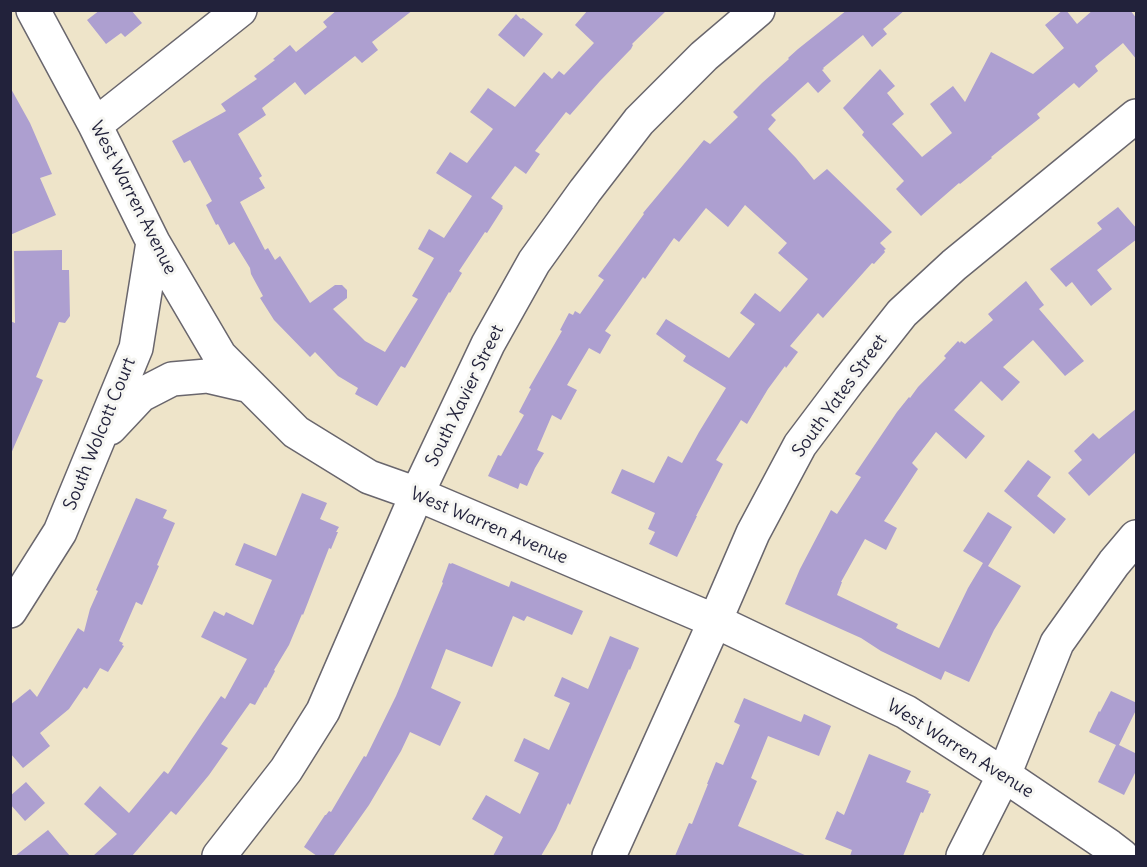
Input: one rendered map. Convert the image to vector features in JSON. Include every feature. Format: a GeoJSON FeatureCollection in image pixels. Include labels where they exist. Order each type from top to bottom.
{"type":"FeatureCollection","features":[{"type":"Feature","properties":{"kind":"street","name":"West Warren Avenue"},"geometry":{"type":"LineString","coordinates":[[33,10],[95,125],[153,242],[220,356],[296,432],[369,477],[417,494],[715,621],[906,712],[1004,775],[1122,856]]}},
{"type":"Feature","properties":{"kind":"street"},"geometry":{"type":"LineString","coordinates":[[95,125],[240,10]]}},
{"type":"Feature","properties":{"kind":"street","name":"South Xavier Street"},"geometry":{"type":"LineString","coordinates":[[219,856],[286,770],[323,711],[417,494],[488,344],[534,262],[639,121],[704,56],[759,10]]}},
{"type":"Feature","properties":{"kind":"street","name":"South Yates Street"},"geometry":{"type":"LineString","coordinates":[[609,856],[753,533],[800,445],[902,313],[954,266],[1137,116]]}},
{"type":"Feature","properties":{"kind":"street","name":"South Wolcott Court"},"geometry":{"type":"LineString","coordinates":[[10,611],[60,532],[136,348],[153,242]]}},
{"type":"Feature","properties":{"kind":"street"},"geometry":{"type":"LineString","coordinates":[[98,440],[141,395],[171,379],[207,376],[250,386]]}},
{"type":"Feature","properties":{"kind":"street"},"geometry":{"type":"LineString","coordinates":[[963,856],[1004,775],[1057,643],[1113,563],[1137,537]]}},
{"type":"Feature","properties":{"kind":"building"},"geometry":{"type":"Polygon","coordinates":[[[100,10],[131,10],[142,23],[125,37],[121,33],[106,44],[87,20],[100,10]]]}},
{"type":"Feature","properties":{"kind":"building"},"geometry":{"type":"Polygon","coordinates":[[[337,10],[413,10],[372,42],[378,50],[362,63],[355,56],[305,95],[295,82],[262,108],[266,115],[238,134],[262,176],[259,178],[265,188],[240,202],[265,250],[268,248],[275,260],[280,256],[310,303],[335,285],[342,285],[347,290],[347,298],[333,309],[365,341],[385,352],[418,299],[412,296],[434,258],[418,249],[429,229],[444,238],[472,196],[436,173],[450,152],[467,163],[493,129],[470,112],[488,88],[515,107],[544,72],[552,79],[559,71],[564,75],[594,43],[575,25],[588,10],[667,10],[632,44],[631,49],[570,115],[566,112],[535,151],[540,154],[526,174],[515,166],[491,198],[503,208],[459,271],[462,273],[405,368],[401,366],[377,406],[355,394],[358,388],[338,376],[315,352],[310,357],[274,320],[260,298],[263,296],[250,268],[234,242],[229,245],[218,224],[216,225],[206,205],[212,201],[190,160],[184,163],[172,141],[226,111],[221,104],[257,79],[254,76],[290,45],[296,52],[327,27],[323,22],[337,10]]]}},
{"type":"Feature","properties":{"kind":"building"},"geometry":{"type":"Polygon","coordinates":[[[847,10],[905,10],[883,29],[887,34],[872,47],[863,35],[823,68],[822,70],[831,81],[818,93],[808,82],[771,115],[776,120],[768,129],[814,180],[827,169],[892,232],[880,243],[886,249],[885,252],[874,264],[872,263],[823,318],[818,313],[790,346],[798,352],[768,389],[747,424],[741,420],[716,460],[723,464],[677,557],[649,544],[655,532],[648,529],[655,513],[611,493],[622,469],[654,483],[668,456],[682,463],[726,388],[683,361],[686,356],[656,334],[666,319],[729,358],[755,324],[740,313],[755,293],[780,312],[808,279],[778,253],[787,243],[745,205],[728,227],[706,208],[679,242],[674,238],[645,279],[643,277],[605,331],[611,335],[600,354],[589,348],[567,385],[577,390],[561,420],[552,415],[537,450],[544,453],[527,486],[520,483],[518,489],[488,476],[498,455],[501,456],[524,415],[519,412],[531,389],[529,388],[562,331],[560,330],[569,313],[573,315],[575,311],[580,314],[604,280],[598,276],[643,213],[704,140],[710,144],[738,117],[733,112],[762,83],[798,49],[847,10]]]}},
{"type":"Feature","properties":{"kind":"building"},"geometry":{"type":"Polygon","coordinates":[[[1066,10],[1077,24],[1093,10],[1130,10],[1137,19],[1137,60],[1123,43],[1095,66],[1098,71],[1079,88],[1074,83],[1037,114],[1040,118],[921,216],[896,189],[904,181],[862,135],[864,132],[843,108],[880,69],[895,86],[887,93],[904,114],[892,124],[922,157],[952,133],[930,104],[953,86],[965,102],[991,52],[1033,74],[1064,48],[1045,25],[1066,10]]]}},
{"type":"Feature","properties":{"kind":"building"},"geometry":{"type":"Polygon","coordinates":[[[516,14],[543,34],[524,57],[498,35],[516,14]]]}},
{"type":"Feature","properties":{"kind":"building"},"geometry":{"type":"Polygon","coordinates":[[[10,87],[30,123],[52,174],[40,178],[56,215],[10,235],[10,87]]]}},
{"type":"Feature","properties":{"kind":"building"},"geometry":{"type":"Polygon","coordinates":[[[1118,207],[1137,229],[1137,239],[1097,270],[1112,289],[1091,306],[1072,282],[1066,287],[1050,269],[1102,229],[1097,223],[1118,207]]]}},
{"type":"Feature","properties":{"kind":"building"},"geometry":{"type":"Polygon","coordinates":[[[62,250],[62,270],[69,270],[70,316],[65,323],[59,322],[36,377],[43,380],[10,456],[10,321],[15,323],[14,251],[62,250]]]}},
{"type":"Feature","properties":{"kind":"building"},"geometry":{"type":"Polygon","coordinates":[[[1026,281],[1044,305],[1039,309],[1084,361],[1065,376],[1033,340],[1003,367],[1020,382],[1002,401],[981,381],[954,410],[985,436],[966,459],[936,432],[912,463],[918,469],[884,521],[897,528],[886,550],[865,539],[841,582],[837,595],[898,624],[896,628],[939,648],[968,588],[983,563],[963,551],[988,512],[1012,527],[988,566],[1021,586],[994,630],[969,682],[945,671],[941,680],[881,651],[861,638],[785,604],[800,569],[831,510],[837,514],[861,477],[855,474],[897,412],[946,358],[944,356],[958,341],[965,344],[993,320],[988,314],[1026,281]]]}},
{"type":"Feature","properties":{"kind":"building"},"geometry":{"type":"Polygon","coordinates":[[[1137,408],[1137,451],[1089,496],[1068,473],[1082,460],[1074,451],[1093,433],[1099,439],[1137,408]]]}},
{"type":"Feature","properties":{"kind":"building"},"geometry":{"type":"Polygon","coordinates":[[[1028,460],[1051,477],[1037,496],[1066,519],[1054,534],[1004,491],[1028,460]]]}},
{"type":"Feature","properties":{"kind":"building"},"geometry":{"type":"Polygon","coordinates":[[[302,493],[327,503],[320,519],[339,527],[303,615],[266,688],[255,705],[250,703],[221,744],[228,748],[176,815],[171,811],[132,856],[93,856],[117,834],[84,804],[100,786],[129,813],[164,771],[168,774],[221,696],[225,699],[247,659],[201,637],[214,611],[224,616],[226,612],[253,625],[272,580],[235,565],[244,543],[276,556],[302,493]]]}},
{"type":"Feature","properties":{"kind":"building"},"geometry":{"type":"Polygon","coordinates":[[[136,498],[167,510],[163,518],[175,523],[157,565],[159,566],[142,605],[136,602],[119,641],[124,646],[108,672],[100,668],[87,689],[84,687],[69,709],[40,733],[50,746],[23,768],[10,753],[10,705],[30,689],[37,697],[78,628],[84,632],[98,591],[96,590],[136,498]]]}},
{"type":"Feature","properties":{"kind":"building"},"geometry":{"type":"Polygon","coordinates":[[[449,563],[509,587],[511,581],[583,611],[572,635],[527,616],[524,621],[513,616],[492,667],[446,649],[431,688],[461,702],[440,746],[410,732],[369,805],[333,856],[317,856],[304,847],[325,815],[331,812],[364,756],[366,757],[396,696],[443,583],[449,563]]]}},
{"type":"Feature","properties":{"kind":"building"},"geometry":{"type":"Polygon","coordinates":[[[610,636],[639,648],[570,805],[568,803],[541,856],[493,856],[503,837],[472,819],[486,795],[520,814],[539,773],[514,761],[524,738],[549,750],[570,703],[554,696],[562,677],[588,689],[610,636]]]}},
{"type":"Feature","properties":{"kind":"building"},"geometry":{"type":"Polygon","coordinates":[[[1111,691],[1137,703],[1137,708],[1119,745],[1137,754],[1137,769],[1124,795],[1098,782],[1116,745],[1089,732],[1111,691]]]}},
{"type":"Feature","properties":{"kind":"building"},"geometry":{"type":"Polygon","coordinates":[[[744,698],[801,722],[804,714],[831,726],[819,756],[768,736],[751,778],[757,781],[738,826],[807,856],[675,856],[689,823],[692,824],[716,762],[723,765],[740,725],[734,722],[744,698]]]}},
{"type":"Feature","properties":{"kind":"building"},"geometry":{"type":"Polygon","coordinates":[[[869,754],[911,771],[906,782],[929,791],[928,793],[931,794],[903,856],[850,856],[852,850],[825,839],[837,811],[844,815],[869,754]]]}},
{"type":"Feature","properties":{"kind":"building"},"geometry":{"type":"Polygon","coordinates":[[[26,782],[45,803],[25,821],[10,804],[10,796],[26,782]]]}},
{"type":"Feature","properties":{"kind":"building"},"geometry":{"type":"Polygon","coordinates":[[[48,830],[70,856],[15,856],[48,830]]]}}]}
